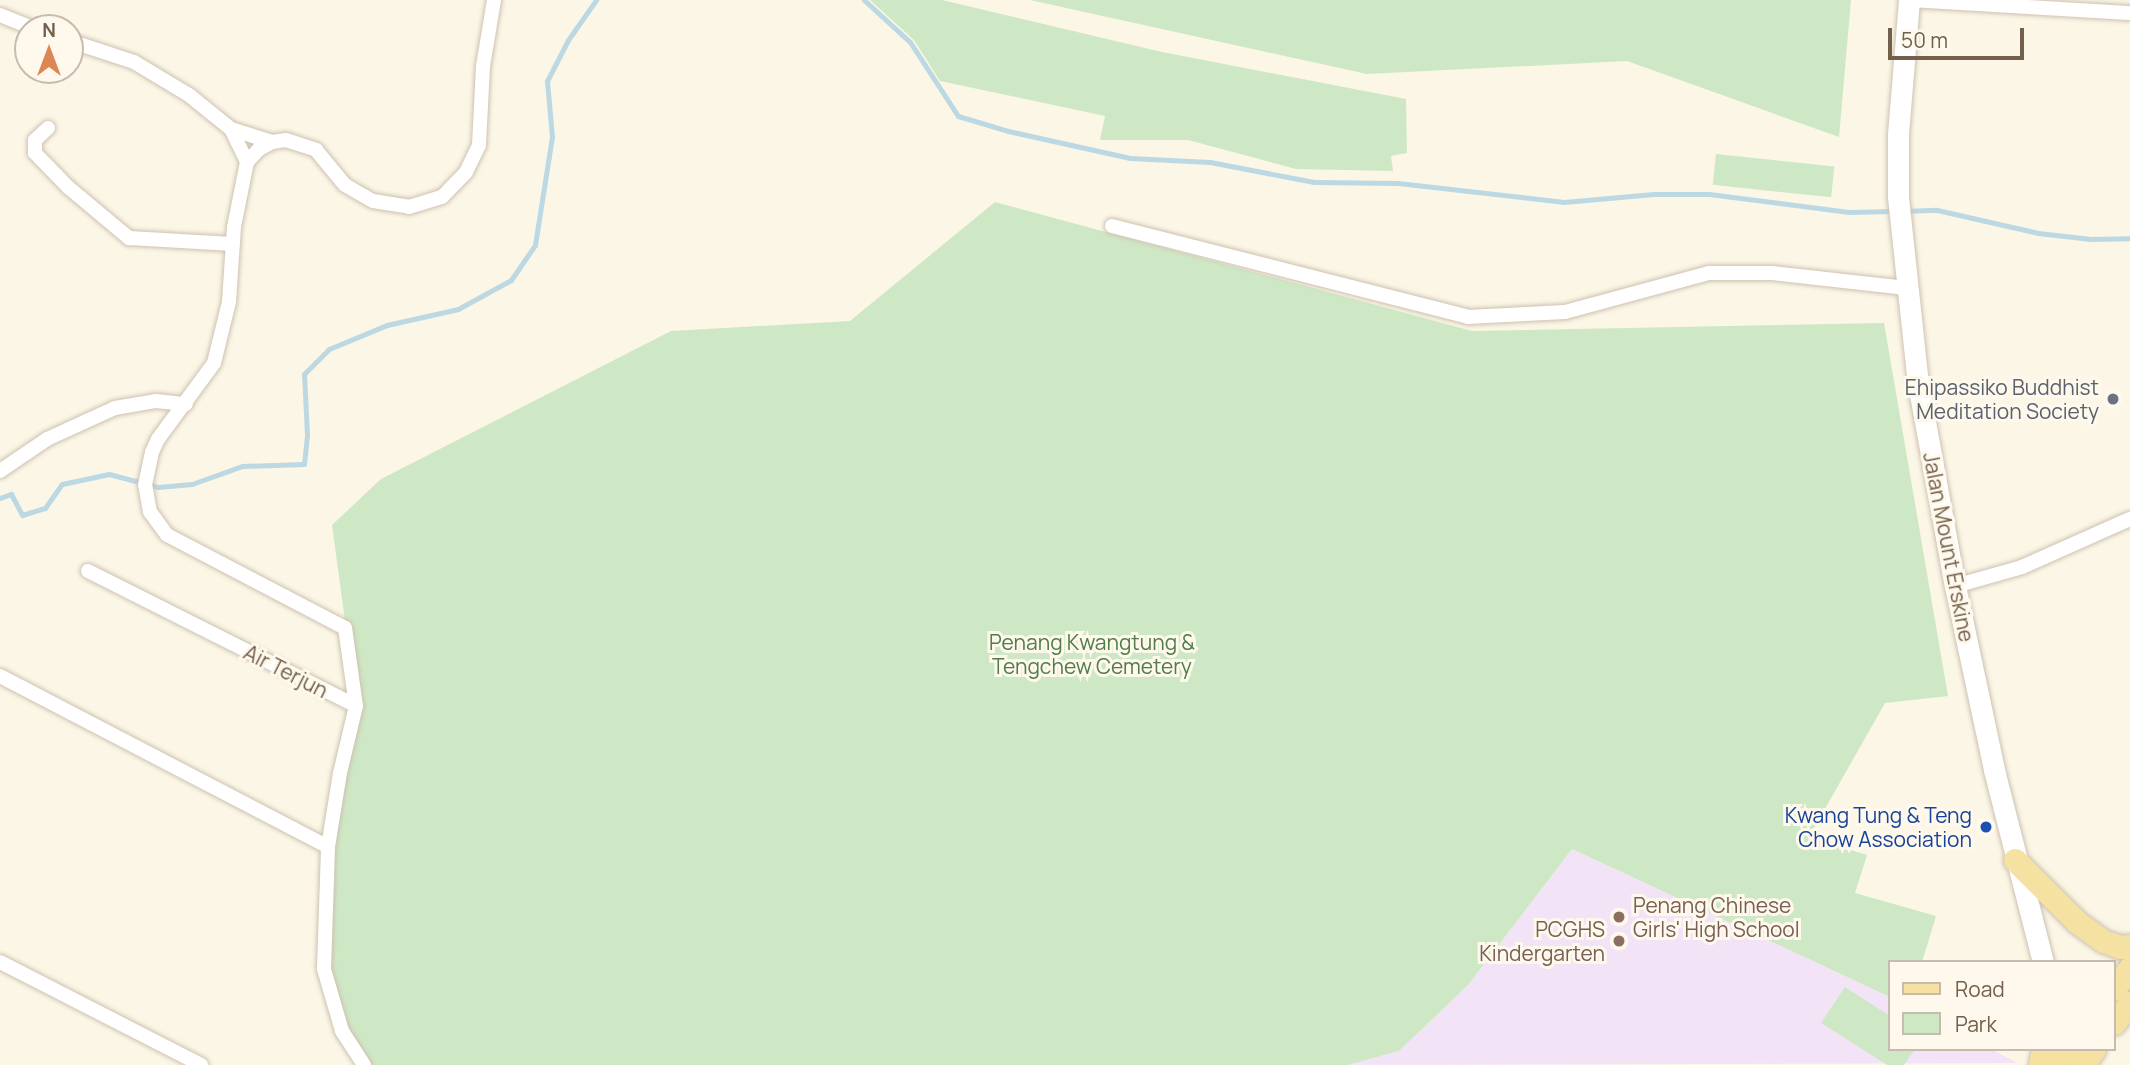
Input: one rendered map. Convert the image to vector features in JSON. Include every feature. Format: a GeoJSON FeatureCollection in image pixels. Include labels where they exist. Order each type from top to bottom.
{"type":"FeatureCollection","features":[{"type":"Feature","properties":{"kind":"main road","name":"Jalan Mount Erskine"},"geometry":{"type":"LineString","coordinates":[[1909,0],[1898,134],[1898,197],[1918,383],[1955,586],[1994,769],[2042,960]]}},
{"type":"Feature","properties":{"kind":"main road"},"geometry":{"type":"LineString","coordinates":[[2015,860],[2089,931],[2103,941],[2120,947],[2130,946]]}},
{"type":"Feature","properties":{"kind":"main road"},"geometry":{"type":"LineString","coordinates":[[2116,986],[2130,968]]}},
{"type":"Feature","properties":{"kind":"main road"},"geometry":{"type":"LineString","coordinates":[[2116,1020],[2130,1003]]}},
{"type":"Feature","properties":{"kind":"main road"},"geometry":{"type":"LineString","coordinates":[[2056,1065],[2068,1051]]}},
{"type":"Feature","properties":{"kind":"main road"},"geometry":{"type":"LineString","coordinates":[[2080,1065],[2092,1051]]}},
{"type":"Feature","properties":{"kind":"street"},"geometry":{"type":"LineString","coordinates":[[364,1065],[342,1031],[324,969],[328,847],[340,773],[356,706],[345,628],[167,535],[150,512],[146,478],[158,439],[214,363],[229,302],[233,244],[247,162],[258,149],[272,142],[286,140],[316,150],[345,185],[373,201],[409,207],[442,197],[466,172],[479,145],[483,66],[494,0]]}},
{"type":"Feature","properties":{"kind":"street"},"geometry":{"type":"LineString","coordinates":[[1909,0],[2060,4],[2130,13]]}},
{"type":"Feature","properties":{"kind":"street"},"geometry":{"type":"LineString","coordinates":[[84,46],[134,62],[189,95],[231,129],[272,142]]}},
{"type":"Feature","properties":{"kind":"street"},"geometry":{"type":"LineString","coordinates":[[48,128],[35,140],[35,153],[68,187],[128,238],[233,244]]}},
{"type":"Feature","properties":{"kind":"street"},"geometry":{"type":"LineString","coordinates":[[231,129],[247,162]]}},
{"type":"Feature","properties":{"kind":"street"},"geometry":{"type":"LineString","coordinates":[[1112,226],[1468,317],[1565,312],[1709,273],[1772,273],[1906,288]]}},
{"type":"Feature","properties":{"kind":"street"},"geometry":{"type":"LineString","coordinates":[[0,471],[47,439],[115,408],[156,401],[186,404]]}},
{"type":"Feature","properties":{"kind":"street"},"geometry":{"type":"LineString","coordinates":[[1955,586],[2022,567],[2130,519]]}},
{"type":"Feature","properties":{"kind":"street","name":"Air Terjun"},"geometry":{"type":"LineString","coordinates":[[88,571],[356,706]]}},
{"type":"Feature","properties":{"kind":"street"},"geometry":{"type":"LineString","coordinates":[[0,676],[328,847]]}},
{"type":"Feature","properties":{"kind":"street"},"geometry":{"type":"LineString","coordinates":[[0,962],[201,1065]]}},
{"type":"Feature","properties":{"kind":"shaded area","name":"Penang Chinese Girls' High School"},"geometry":{"type":"Polygon","coordinates":[[[1572,849],[1888,996],[1888,1051],[1995,1051],[2017,1063],[1348,1065],[1399,1051],[1468,985],[1572,849]]]}},
{"type":"Feature","properties":{"kind":"green space"},"geometry":{"type":"Polygon","coordinates":[[[870,0],[942,0],[1162,52],[1406,99],[1407,153],[1391,156],[1393,171],[1296,169],[1188,140],[1100,140],[1105,116],[940,81],[914,40],[870,0]]]}},
{"type":"Feature","properties":{"kind":"green space"},"geometry":{"type":"Polygon","coordinates":[[[1030,0],[1851,0],[1839,137],[1627,61],[1367,74],[1030,0]]]}},
{"type":"Feature","properties":{"kind":"green space"},"geometry":{"type":"Polygon","coordinates":[[[1716,154],[1834,166],[1831,197],[1713,185],[1716,154]]]}},
{"type":"Feature","properties":{"kind":"green space","name":"Penang Kwangtung & Tengchew Cemetery"},"geometry":{"type":"Polygon","coordinates":[[[995,202],[1472,331],[1884,323],[1948,696],[1885,703],[1809,837],[1867,855],[1855,893],[1936,916],[1923,960],[1888,960],[1888,996],[1572,849],[1468,985],[1399,1051],[1348,1065],[370,1065],[361,1055],[322,981],[322,861],[358,716],[332,525],[381,479],[671,331],[850,321],[995,202]]]}},
{"type":"Feature","properties":{"kind":"green space"},"geometry":{"type":"Polygon","coordinates":[[[1845,987],[1888,1015],[1888,1051],[1914,1051],[1904,1065],[1887,1065],[1821,1023],[1845,987]]]}},
{"type":"Feature","properties":{"kind":"waterway"},"geometry":{"type":"LineString","coordinates":[[0,498],[11,494],[22,515],[45,508],[62,484],[109,474],[158,487],[192,484],[242,466],[304,464],[307,435],[304,374],[329,349],[387,325],[458,309],[511,280],[535,245],[552,137],[547,81],[568,40],[596,0]]}},
{"type":"Feature","properties":{"kind":"waterway"},"geometry":{"type":"LineString","coordinates":[[864,0],[910,42],[958,116],[1008,131],[1130,158],[1210,162],[1314,182],[1398,183],[1564,202],[1654,194],[1709,194],[1849,212],[1894,211]]}},
{"type":"Feature","properties":{"kind":"waterway"},"geometry":{"type":"LineString","coordinates":[[1903,211],[1937,210],[2038,233],[2091,239],[2130,238]]}},
{"type":"Feature","properties":{"kind":"place","name":"Ehipassiko Buddhist Meditation Society"},"geometry":{"type":"Point","coordinates":[2113,399]}},
{"type":"Feature","properties":{"kind":"place","name":"Kwang Tung & Teng Chow Association"},"geometry":{"type":"Point","coordinates":[1986,827]}},
{"type":"Feature","properties":{"kind":"place","name":"Penang Chinese Girls' High School"},"geometry":{"type":"Point","coordinates":[1619,917]}},
{"type":"Feature","properties":{"kind":"place","name":"PCGHS Kindergarten"},"geometry":{"type":"Point","coordinates":[1619,941]}}]}
